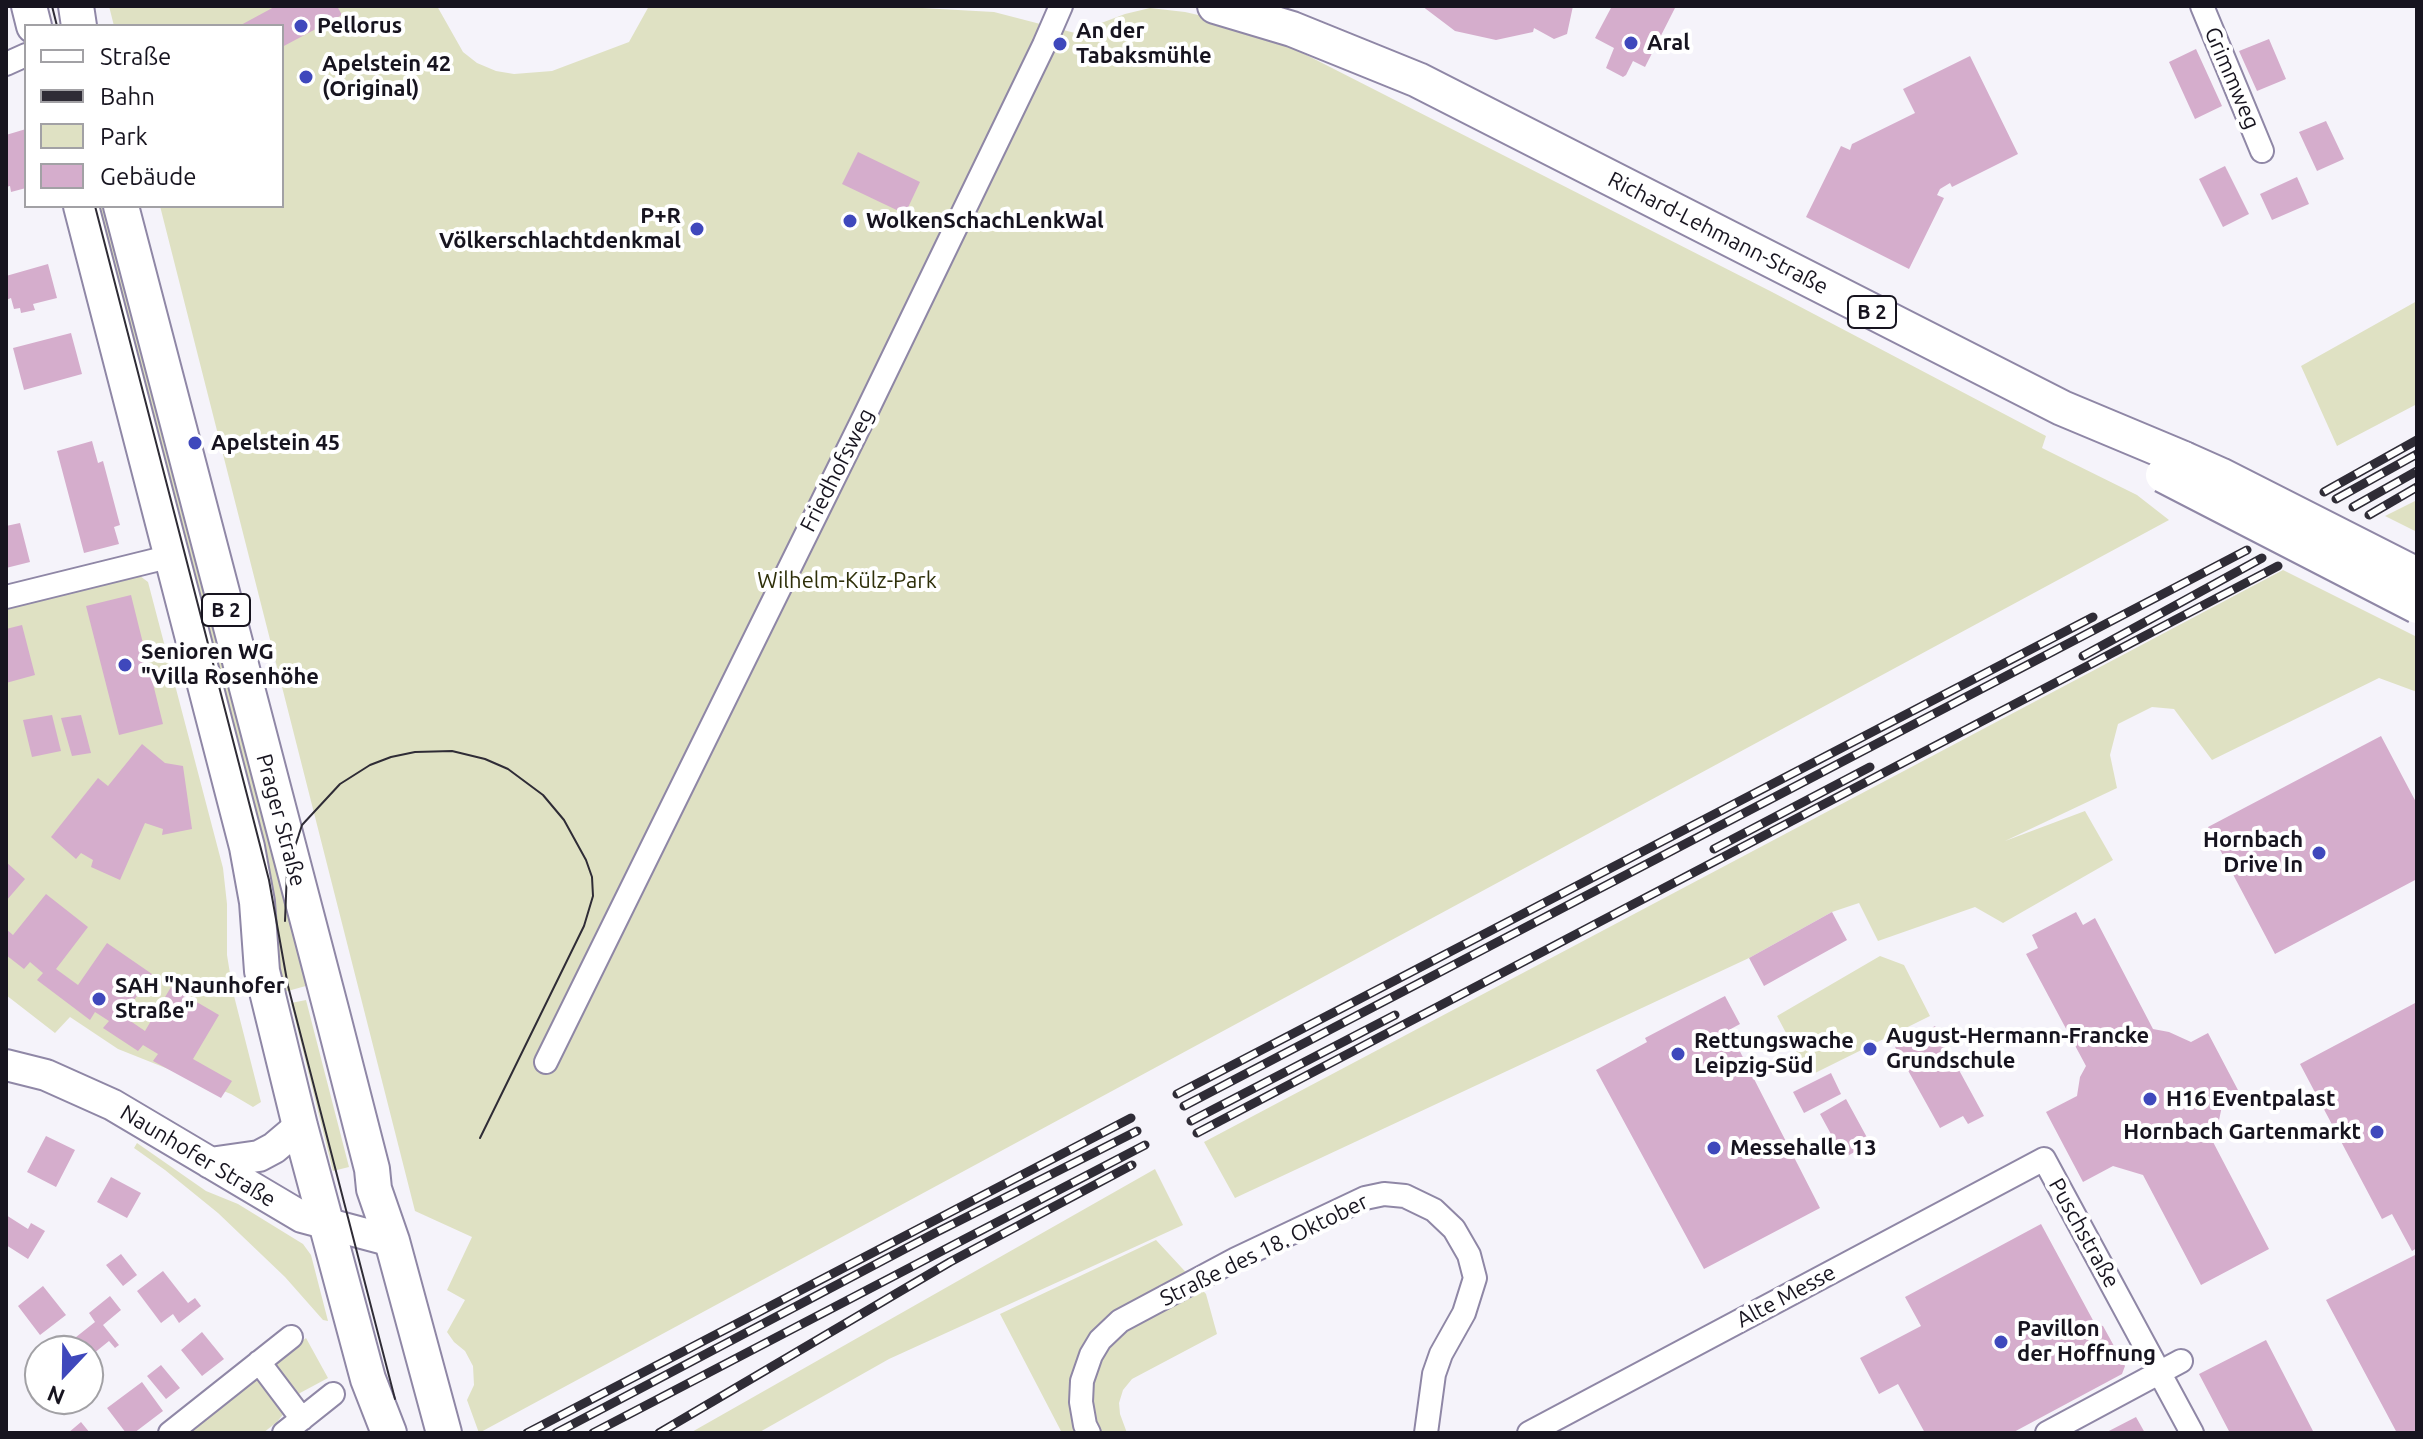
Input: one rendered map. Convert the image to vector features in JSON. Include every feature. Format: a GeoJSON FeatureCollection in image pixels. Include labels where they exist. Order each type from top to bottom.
{"type":"FeatureCollection","features":[{"type":"Feature","properties":{"kind":"main road","name":"Richard-Lehmann-Straße"},"geometry":{"type":"LineString","coordinates":[[1215,6],[1249,12],[1418,80],[2062,408],[2083,428],[2173,467],[2417,606]]}},
{"type":"Feature","properties":{"kind":"main road","name":"Richard-Lehmann-Straße"},"geometry":{"type":"LineString","coordinates":[[1300,6],[1418,80]]}},
{"type":"Feature","properties":{"kind":"main road","name":"Prager Straße"},"geometry":{"type":"LineString","coordinates":[[82,208],[247,847],[257,902],[262,971],[300,1126],[371,1387],[389,1433]]}},
{"type":"Feature","properties":{"kind":"main road","name":"Prager Straße"},"geometry":{"type":"LineString","coordinates":[[122,208],[332,1013],[372,1169],[374,1189],[392,1241],[444,1433]]}},
{"type":"Feature","properties":{"kind":"main road","name":"Richard-Lehmann-Straße"},"geometry":{"type":"LineString","coordinates":[[2173,467],[2220,475],[2417,575]]}},
{"type":"Feature","properties":{"kind":"main road","name":"Naunhofer Straße"},"geometry":{"type":"LineString","coordinates":[[6,1065],[74,1086],[133,1116],[295,1214],[392,1241]]}},
{"type":"Feature","properties":{"kind":"main road"},"geometry":{"type":"LineString","coordinates":[[210,1163],[259,1156],[274,1148],[300,1126]]}},
{"type":"Feature","properties":{"kind":"street","name":"Friedhofsweg"},"geometry":{"type":"LineString","coordinates":[[546,1062],[879,387],[1061,6]]}},
{"type":"Feature","properties":{"kind":"street","name":"Grimmweg"},"geometry":{"type":"LineString","coordinates":[[2202,6],[2262,151]]}},
{"type":"Feature","properties":{"kind":"street"},"geometry":{"type":"LineString","coordinates":[[6,597],[172,556]]}},
{"type":"Feature","properties":{"kind":"street","name":"Puschstraße"},"geometry":{"type":"LineString","coordinates":[[2044,1159],[2192,1433]]}},
{"type":"Feature","properties":{"kind":"street","name":"Alte Messe"},"geometry":{"type":"LineString","coordinates":[[1529,1433],[2044,1159]]}},
{"type":"Feature","properties":{"kind":"street","name":"Straße des 18. Oktober"},"geometry":{"type":"LineString","coordinates":[[1089,1433],[1081,1402],[1082,1381],[1100,1340],[1120,1321],[1236,1259],[1365,1198],[1384,1194],[1405,1196],[1434,1210],[1454,1229],[1469,1255],[1475,1278],[1464,1313],[1441,1354],[1434,1374],[1426,1433]]}},
{"type":"Feature","properties":{"kind":"street"},"geometry":{"type":"LineString","coordinates":[[170,1433],[291,1337]]}},
{"type":"Feature","properties":{"kind":"street"},"geometry":{"type":"LineString","coordinates":[[2047,1433],[2181,1361]]}},
{"type":"Feature","properties":{"kind":"street"},"geometry":{"type":"LineString","coordinates":[[259,1362],[293,1426],[333,1394]]}},
{"type":"Feature","properties":{"kind":"green space","name":"Wilhelm-Külz-Park"},"geometry":{"type":"Polygon","coordinates":[[[109,6],[437,6],[463,52],[477,63],[514,74],[552,71],[629,42],[649,6],[886,6],[994,12],[1075,33],[1150,8],[1238,24],[1275,39],[1772,292],[2046,436],[2042,448],[2137,495],[2169,520],[479,1433],[467,1400],[474,1385],[473,1366],[465,1351],[447,1332],[465,1300],[447,1290],[472,1237],[415,1211],[161,208],[284,208],[284,24],[114,24],[109,6]]]}},
{"type":"Feature","properties":{"kind":"green space"},"geometry":{"type":"Polygon","coordinates":[[[91,208],[111,208],[313,984],[277,994],[91,208]]]}},
{"type":"Feature","properties":{"kind":"green space"},"geometry":{"type":"Polygon","coordinates":[[[2417,301],[2417,404],[2337,446],[2301,366],[2417,301]]]}},
{"type":"Feature","properties":{"kind":"green space"},"geometry":{"type":"Polygon","coordinates":[[[2417,500],[2417,532],[2385,516],[2417,500]]]}},
{"type":"Feature","properties":{"kind":"green space"},"geometry":{"type":"Polygon","coordinates":[[[2283,570],[2417,637],[2417,692],[2379,678],[2212,760],[2174,709],[2152,707],[2118,724],[2110,755],[2117,788],[2005,841],[2085,811],[2113,860],[2003,923],[1975,907],[1878,941],[1859,903],[1832,912],[1749,958],[1235,1198],[1204,1142],[2283,570]]]}},
{"type":"Feature","properties":{"kind":"green space"},"geometry":{"type":"Polygon","coordinates":[[[136,573],[148,582],[223,868],[227,955],[233,992],[261,1102],[253,1107],[231,1094],[118,1049],[70,1017],[55,1033],[6,995],[6,608],[136,573]]]}},
{"type":"Feature","properties":{"kind":"green space"},"geometry":{"type":"Polygon","coordinates":[[[1880,956],[1904,965],[1930,1016],[1809,1076],[1777,1016],[1880,956]]]}},
{"type":"Feature","properties":{"kind":"green space"},"geometry":{"type":"Polygon","coordinates":[[[306,1000],[349,1167],[333,1171],[291,1003],[306,1000]]]}},
{"type":"Feature","properties":{"kind":"green space"},"geometry":{"type":"Polygon","coordinates":[[[137,1143],[206,1191],[238,1204],[303,1244],[311,1255],[328,1321],[323,1320],[285,1277],[218,1213],[134,1148],[137,1143]]]}},
{"type":"Feature","properties":{"kind":"green space"},"geometry":{"type":"Polygon","coordinates":[[[1155,1169],[1183,1225],[889,1359],[758,1433],[690,1433],[1155,1169]]]}},
{"type":"Feature","properties":{"kind":"green space"},"geometry":{"type":"Polygon","coordinates":[[[1156,1240],[1206,1294],[1217,1334],[1132,1379],[1123,1390],[1119,1403],[1127,1433],[1062,1433],[1000,1314],[1156,1240]]]}},
{"type":"Feature","properties":{"kind":"green space"},"geometry":{"type":"Polygon","coordinates":[[[306,1338],[328,1378],[300,1393],[277,1422],[263,1433],[185,1433],[306,1338]]]}},
{"type":"Feature","properties":{"kind":"building","name":"Pellorus"},"geometry":{"type":"Polygon","coordinates":[[[276,6],[337,6],[342,15],[284,46],[284,24],[243,24],[276,6]]]}},
{"type":"Feature","properties":{"kind":"building"},"geometry":{"type":"Polygon","coordinates":[[[1422,6],[1573,6],[1567,34],[1554,39],[1534,28],[1533,32],[1496,40],[1455,31],[1422,6]]]}},
{"type":"Feature","properties":{"kind":"building","name":"Aral"},"geometry":{"type":"Polygon","coordinates":[[[1612,6],[1676,6],[1645,67],[1633,61],[1623,77],[1606,68],[1614,48],[1595,38],[1612,6]]]}},
{"type":"Feature","properties":{"kind":"building"},"geometry":{"type":"Polygon","coordinates":[[[2269,39],[2286,79],[2257,91],[2239,51],[2269,39]]]}},
{"type":"Feature","properties":{"kind":"building"},"geometry":{"type":"Polygon","coordinates":[[[2196,49],[2222,106],[2195,119],[2169,62],[2196,49]]]}},
{"type":"Feature","properties":{"kind":"building"},"geometry":{"type":"Polygon","coordinates":[[[1970,56],[2018,154],[1952,187],[1950,183],[1940,189],[1937,195],[1944,198],[1909,269],[1806,217],[1841,146],[1850,150],[1852,144],[1915,113],[1903,89],[1970,56]]]}},
{"type":"Feature","properties":{"kind":"building"},"geometry":{"type":"Polygon","coordinates":[[[2326,121],[2344,159],[2317,171],[2299,132],[2326,121]]]}},
{"type":"Feature","properties":{"kind":"building"},"geometry":{"type":"Polygon","coordinates":[[[24,130],[24,189],[11,192],[10,186],[6,187],[6,135],[24,130]]]}},
{"type":"Feature","properties":{"kind":"building"},"geometry":{"type":"Polygon","coordinates":[[[858,152],[920,182],[905,214],[842,184],[858,152]]]}},
{"type":"Feature","properties":{"kind":"building"},"geometry":{"type":"Polygon","coordinates":[[[2225,166],[2249,214],[2223,227],[2199,179],[2225,166]]]}},
{"type":"Feature","properties":{"kind":"building"},"geometry":{"type":"Polygon","coordinates":[[[2297,177],[2309,204],[2272,220],[2260,194],[2297,177]]]}},
{"type":"Feature","properties":{"kind":"building"},"geometry":{"type":"Polygon","coordinates":[[[48,264],[57,298],[33,304],[35,310],[21,313],[20,308],[14,309],[11,298],[6,300],[6,276],[48,264]]]}},
{"type":"Feature","properties":{"kind":"building"},"geometry":{"type":"Polygon","coordinates":[[[71,333],[82,374],[24,390],[13,348],[71,333]]]}},
{"type":"Feature","properties":{"kind":"building"},"geometry":{"type":"Polygon","coordinates":[[[92,441],[98,463],[103,461],[120,525],[114,527],[119,544],[84,553],[57,451],[92,441]]]}},
{"type":"Feature","properties":{"kind":"building"},"geometry":{"type":"Polygon","coordinates":[[[20,523],[30,562],[6,568],[6,526],[20,523]]]}},
{"type":"Feature","properties":{"kind":"building","name":"Senioren WG \"Villa Rosenhöhe"},"geometry":{"type":"Polygon","coordinates":[[[131,595],[163,724],[119,735],[86,606],[131,595]]]}},
{"type":"Feature","properties":{"kind":"building"},"geometry":{"type":"Polygon","coordinates":[[[22,625],[35,675],[6,683],[6,629],[22,625]]]}},
{"type":"Feature","properties":{"kind":"building"},"geometry":{"type":"Polygon","coordinates":[[[52,715],[61,751],[32,757],[23,720],[52,715]]]}},
{"type":"Feature","properties":{"kind":"building"},"geometry":{"type":"Polygon","coordinates":[[[81,715],[91,753],[72,756],[61,718],[81,715]]]}},
{"type":"Feature","properties":{"kind":"building","name":"Hornbach Drive In"},"geometry":{"type":"Polygon","coordinates":[[[2381,736],[2417,804],[2417,879],[2275,954],[2208,827],[2381,736]]]}},
{"type":"Feature","properties":{"kind":"building"},"geometry":{"type":"Polygon","coordinates":[[[142,744],[165,763],[183,766],[192,829],[162,835],[163,829],[145,823],[120,880],[91,867],[93,860],[81,853],[76,859],[51,837],[98,778],[108,786],[142,744]]]}},
{"type":"Feature","properties":{"kind":"building"},"geometry":{"type":"Polygon","coordinates":[[[6,862],[25,879],[6,901],[6,862]]]}},
{"type":"Feature","properties":{"kind":"building","name":"SAH \"Naunhofer Straße\""},"geometry":{"type":"Polygon","coordinates":[[[46,894],[88,927],[56,969],[78,985],[107,943],[152,974],[123,1016],[145,1031],[171,987],[219,1015],[193,1059],[232,1081],[221,1098],[153,1061],[158,1054],[143,1045],[138,1051],[103,1028],[109,1021],[95,1012],[90,1020],[37,980],[43,973],[30,962],[24,969],[6,955],[6,929],[13,935],[46,894]]]}},
{"type":"Feature","properties":{"kind":"building"},"geometry":{"type":"Polygon","coordinates":[[[1832,912],[1847,940],[1764,986],[1749,958],[1832,912]]]}},
{"type":"Feature","properties":{"kind":"building","name":"H16 Eventpalast"},"geometry":{"type":"Polygon","coordinates":[[[2076,912],[2083,925],[2095,918],[2153,1029],[2191,1042],[2208,1033],[2239,1092],[2223,1101],[2212,1140],[2269,1249],[2201,1285],[2143,1175],[2113,1166],[2083,1182],[2046,1112],[2077,1096],[2080,1077],[2086,1066],[2026,954],[2038,948],[2032,935],[2076,912]]]}},
{"type":"Feature","properties":{"kind":"building","name":"Messehalle 13"},"geometry":{"type":"Polygon","coordinates":[[[1725,996],[1740,1024],[1729,1030],[1820,1208],[1704,1269],[1596,1070],[1647,1042],[1645,1038],[1725,996]]]}},
{"type":"Feature","properties":{"kind":"building","name":"Hornbach Gartenmarkt"},"geometry":{"type":"Polygon","coordinates":[[[2417,1002],[2417,1248],[2412,1251],[2392,1214],[2382,1219],[2300,1064],[2417,1002]]]}},
{"type":"Feature","properties":{"kind":"building"},"geometry":{"type":"Polygon","coordinates":[[[1935,1026],[1984,1116],[1968,1124],[1963,1116],[1940,1128],[1895,1047],[1935,1026]]]}},
{"type":"Feature","properties":{"kind":"building"},"geometry":{"type":"Polygon","coordinates":[[[1831,1073],[1841,1094],[1804,1113],[1793,1092],[1831,1073]]]}},
{"type":"Feature","properties":{"kind":"building"},"geometry":{"type":"Polygon","coordinates":[[[1846,1099],[1870,1143],[1844,1158],[1820,1114],[1846,1099]]]}},
{"type":"Feature","properties":{"kind":"building"},"geometry":{"type":"Polygon","coordinates":[[[46,1136],[75,1150],[56,1187],[27,1172],[46,1136]]]}},
{"type":"Feature","properties":{"kind":"building"},"geometry":{"type":"Polygon","coordinates":[[[111,1177],[141,1193],[127,1218],[97,1202],[111,1177]]]}},
{"type":"Feature","properties":{"kind":"building"},"geometry":{"type":"Polygon","coordinates":[[[6,1215],[28,1229],[31,1223],[45,1231],[28,1259],[6,1245],[6,1215]]]}},
{"type":"Feature","properties":{"kind":"building","name":"Pavillon der Hoffnung"},"geometry":{"type":"Polygon","coordinates":[[[2041,1224],[2095,1324],[2103,1326],[2125,1366],[2122,1374],[2012,1433],[1925,1433],[1898,1384],[1879,1394],[1860,1358],[1921,1326],[1905,1297],[2041,1224]]]}},
{"type":"Feature","properties":{"kind":"building"},"geometry":{"type":"Polygon","coordinates":[[[121,1254],[137,1275],[123,1286],[106,1265],[121,1254]]]}},
{"type":"Feature","properties":{"kind":"building"},"geometry":{"type":"Polygon","coordinates":[[[2417,1254],[2417,1433],[2397,1433],[2326,1300],[2417,1254]]]}},
{"type":"Feature","properties":{"kind":"building"},"geometry":{"type":"Polygon","coordinates":[[[163,1271],[188,1303],[195,1298],[201,1306],[179,1323],[173,1314],[161,1323],[137,1291],[163,1271]]]}},
{"type":"Feature","properties":{"kind":"building"},"geometry":{"type":"Polygon","coordinates":[[[43,1286],[66,1315],[40,1335],[18,1306],[43,1286]]]}},
{"type":"Feature","properties":{"kind":"building"},"geometry":{"type":"Polygon","coordinates":[[[110,1296],[121,1310],[103,1325],[119,1345],[115,1348],[109,1341],[104,1345],[104,1335],[79,1335],[95,1322],[89,1313],[110,1296]]]}},
{"type":"Feature","properties":{"kind":"building"},"geometry":{"type":"Polygon","coordinates":[[[202,1332],[224,1359],[202,1376],[181,1350],[202,1332]]]}},
{"type":"Feature","properties":{"kind":"building"},"geometry":{"type":"Polygon","coordinates":[[[2266,1340],[2314,1433],[2230,1433],[2199,1374],[2266,1340]]]}},
{"type":"Feature","properties":{"kind":"building"},"geometry":{"type":"Polygon","coordinates":[[[161,1365],[180,1388],[166,1399],[147,1376],[161,1365]]]}},
{"type":"Feature","properties":{"kind":"building"},"geometry":{"type":"Polygon","coordinates":[[[142,1382],[163,1411],[134,1433],[126,1433],[107,1408],[142,1382]]]}},
{"type":"Feature","properties":{"kind":"building"},"geometry":{"type":"Polygon","coordinates":[[[2136,1417],[2145,1433],[2105,1433],[2136,1417]]]}},
{"type":"Feature","properties":{"kind":"building"},"geometry":{"type":"Polygon","coordinates":[[[81,1422],[90,1433],[68,1433],[81,1422]]]}},
{"type":"Feature","properties":{"kind":"tram line"},"geometry":{"type":"LineString","coordinates":[[52,6],[56,24]]}},
{"type":"Feature","properties":{"kind":"tram line"},"geometry":{"type":"LineString","coordinates":[[96,208],[269,880],[288,986],[395,1399]]}},
{"type":"Feature","properties":{"kind":"tram line"},"geometry":{"type":"LineString","coordinates":[[285,921],[287,871],[302,825],[340,784],[370,765],[415,752],[452,751],[485,759],[508,769],[543,795],[564,820],[586,860],[592,877],[593,896],[584,926],[480,1138]]}},
{"type":"Feature","properties":{"kind":"railway"},"geometry":{"type":"LineString","coordinates":[[2324,492],[2417,440]]}},
{"type":"Feature","properties":{"kind":"railway"},"geometry":{"type":"LineString","coordinates":[[2336,499],[2417,454]]}},
{"type":"Feature","properties":{"kind":"railway"},"geometry":{"type":"LineString","coordinates":[[2353,507],[2417,471]]}},
{"type":"Feature","properties":{"kind":"railway"},"geometry":{"type":"LineString","coordinates":[[2369,515],[2417,487]]}},
{"type":"Feature","properties":{"kind":"railway"},"geometry":{"type":"LineString","coordinates":[[1184,1106],[2247,550]]}},
{"type":"Feature","properties":{"kind":"railway"},"geometry":{"type":"LineString","coordinates":[[2083,656],[2262,558]]}},
{"type":"Feature","properties":{"kind":"railway"},"geometry":{"type":"LineString","coordinates":[[1197,1133],[2278,566]]}},
{"type":"Feature","properties":{"kind":"railway"},"geometry":{"type":"LineString","coordinates":[[1177,1094],[2093,617]]}},
{"type":"Feature","properties":{"kind":"railway"},"geometry":{"type":"LineString","coordinates":[[1714,849],[1870,767]]}},
{"type":"Feature","properties":{"kind":"railway"},"geometry":{"type":"LineString","coordinates":[[1191,1121],[1395,1015]]}},
{"type":"Feature","properties":{"kind":"railway"},"geometry":{"type":"LineString","coordinates":[[527,1433],[1131,1118]]}},
{"type":"Feature","properties":{"kind":"railway"},"geometry":{"type":"LineString","coordinates":[[556,1433],[935,1233],[1137,1131]]}},
{"type":"Feature","properties":{"kind":"railway"},"geometry":{"type":"LineString","coordinates":[[593,1433],[1145,1145]]}},
{"type":"Feature","properties":{"kind":"railway"},"geometry":{"type":"LineString","coordinates":[[659,1433],[950,1262],[1132,1165]]}},
{"type":"Feature","properties":{"kind":"place","name":"Pellorus"},"geometry":{"type":"Point","coordinates":[301,26]}},
{"type":"Feature","properties":{"kind":"place","name":"Aral"},"geometry":{"type":"Point","coordinates":[1631,43]}},
{"type":"Feature","properties":{"kind":"place","name":"An der Tabaksmühle"},"geometry":{"type":"Point","coordinates":[1060,44]}},
{"type":"Feature","properties":{"kind":"place","name":"Apelstein 42 (Original)"},"geometry":{"type":"Point","coordinates":[306,77]}},
{"type":"Feature","properties":{"kind":"place","name":"WolkenSchachLenkWal"},"geometry":{"type":"Point","coordinates":[850,221]}},
{"type":"Feature","properties":{"kind":"place","name":"P+R Völkerschlachtdenkmal"},"geometry":{"type":"Point","coordinates":[697,229]}},
{"type":"Feature","properties":{"kind":"place","name":"Apelstein 45"},"geometry":{"type":"Point","coordinates":[195,443]}},
{"type":"Feature","properties":{"kind":"place","name":"Senioren WG \"Villa Rosenhöhe"},"geometry":{"type":"Point","coordinates":[125,665]}},
{"type":"Feature","properties":{"kind":"place","name":"Hornbach Drive In"},"geometry":{"type":"Point","coordinates":[2319,853]}},
{"type":"Feature","properties":{"kind":"place","name":"SAH \"Naunhofer Straße\""},"geometry":{"type":"Point","coordinates":[99,999]}},
{"type":"Feature","properties":{"kind":"place","name":"August-Hermann-Francke Grundschule"},"geometry":{"type":"Point","coordinates":[1870,1049]}},
{"type":"Feature","properties":{"kind":"place","name":"Rettungswache Leipzig-Süd"},"geometry":{"type":"Point","coordinates":[1678,1054]}},
{"type":"Feature","properties":{"kind":"place","name":"H16 Eventpalast"},"geometry":{"type":"Point","coordinates":[2150,1099]}},
{"type":"Feature","properties":{"kind":"place","name":"Hornbach Gartenmarkt"},"geometry":{"type":"Point","coordinates":[2377,1132]}},
{"type":"Feature","properties":{"kind":"place","name":"Messehalle 13"},"geometry":{"type":"Point","coordinates":[1714,1148]}},
{"type":"Feature","properties":{"kind":"place","name":"Pavillon der Hoffnung"},"geometry":{"type":"Point","coordinates":[2001,1342]}}]}
